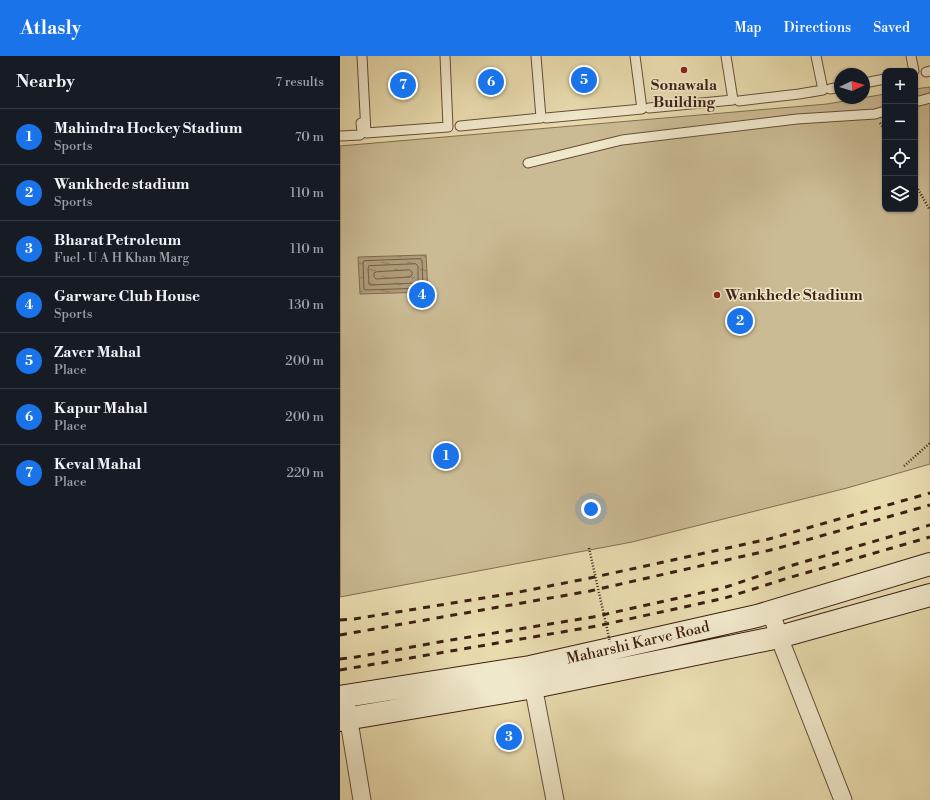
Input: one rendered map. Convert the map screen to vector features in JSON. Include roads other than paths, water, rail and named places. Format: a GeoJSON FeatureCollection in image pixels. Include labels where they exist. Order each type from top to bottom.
{"type":"FeatureCollection","features":[{"type":"Feature","properties":{"kind":"main road","name":"Maharshi Karve Road"},"geometry":{"type":"LineString","coordinates":[[344,720],[532,677],[757,616],[930,564]]}},
{"type":"Feature","properties":{"kind":"main road","name":"Maharshi Karve Road"},"geometry":{"type":"LineString","coordinates":[[342,697],[532,677],[779,637],[930,595]]}},
{"type":"Feature","properties":{"kind":"street"},"geometry":{"type":"LineString","coordinates":[[771,612],[779,637],[843,800]]}},
{"type":"Feature","properties":{"kind":"street"},"geometry":{"type":"LineString","coordinates":[[532,677],[556,800]]}},
{"type":"Feature","properties":{"kind":"street"},"geometry":{"type":"LineString","coordinates":[[342,697],[344,720],[362,800]]}},
{"type":"Feature","properties":{"kind":"lane"},"geometry":{"type":"LineString","coordinates":[[340,136],[360,136],[362,132],[358,56]]}},
{"type":"Feature","properties":{"kind":"lane"},"geometry":{"type":"LineString","coordinates":[[362,56],[366,133],[448,127],[445,56]]}},
{"type":"Feature","properties":{"kind":"lane"},"geometry":{"type":"LineString","coordinates":[[460,126],[541,118],[536,56]]}},
{"type":"Feature","properties":{"kind":"lane"},"geometry":{"type":"LineString","coordinates":[[546,118],[642,109],[635,56]]}},
{"type":"Feature","properties":{"kind":"lane"},"geometry":{"type":"LineString","coordinates":[[649,108],[733,100],[726,56]]}},
{"type":"Feature","properties":{"kind":"lane"},"geometry":{"type":"LineString","coordinates":[[739,101],[823,90],[816,56]]}},
{"type":"Feature","properties":{"kind":"lane"},"geometry":{"type":"LineString","coordinates":[[911,56],[913,68]]}},
{"type":"Feature","properties":{"kind":"lane"},"geometry":{"type":"LineString","coordinates":[[870,82],[882,80]]}},
{"type":"Feature","properties":{"kind":"lane"},"geometry":{"type":"LineString","coordinates":[[830,89],[834,88]]}},
{"type":"Feature","properties":{"kind":"lane"},"geometry":{"type":"LineString","coordinates":[[918,101],[930,98]]}},
{"type":"Feature","properties":{"kind":"lane"},"geometry":{"type":"LineString","coordinates":[[528,163],[622,140],[797,119],[875,114],[882,112]]}},
{"type":"Feature","properties":{"kind":"water"},"geometry":{"type":"Polygon","coordinates":[[[426,255],[428,292],[360,294],[358,257],[426,255]]]}},
{"type":"Feature","properties":{"kind":"railway"},"geometry":{"type":"LineString","coordinates":[[340,620],[514,593],[590,578],[769,539],[930,493]]}},
{"type":"Feature","properties":{"kind":"railway"},"geometry":{"type":"LineString","coordinates":[[340,635],[590,591],[775,549],[930,505]]}},
{"type":"Feature","properties":{"kind":"railway"},"geometry":{"type":"LineString","coordinates":[[340,659],[593,617],[723,588],[783,568],[930,525]]}},
{"type":"Feature","properties":{"kind":"railway"},"geometry":{"type":"LineString","coordinates":[[340,670],[597,626],[725,598],[788,578],[930,537]]}},
{"type":"Feature","properties":{"kind":"place","name":"Sonawala Building"},"geometry":{"type":"Point","coordinates":[684,70]}},
{"type":"Feature","properties":{"kind":"place","name":"Zaver Mahal"},"geometry":{"type":"Point","coordinates":[584,80]}},
{"type":"Feature","properties":{"kind":"place","name":"Kapur Mahal"},"geometry":{"type":"Point","coordinates":[491,82]}},
{"type":"Feature","properties":{"kind":"place","name":"Keval Mahal"},"geometry":{"type":"Point","coordinates":[403,85]}},
{"type":"Feature","properties":{"kind":"place","name":"Garware Club House"},"geometry":{"type":"Point","coordinates":[422,295]}},
{"type":"Feature","properties":{"kind":"place","name":"Wankhede Stadium"},"geometry":{"type":"Point","coordinates":[717,295]}},
{"type":"Feature","properties":{"kind":"place","name":"Wankhede stadium"},"geometry":{"type":"Point","coordinates":[740,321]}},
{"type":"Feature","properties":{"kind":"place","name":"Mahindra Hockey Stadium"},"geometry":{"type":"Point","coordinates":[446,456]}},
{"type":"Feature","properties":{"kind":"place","name":"Bharat Petroleum"},"geometry":{"type":"Point","coordinates":[509,737]}}]}
